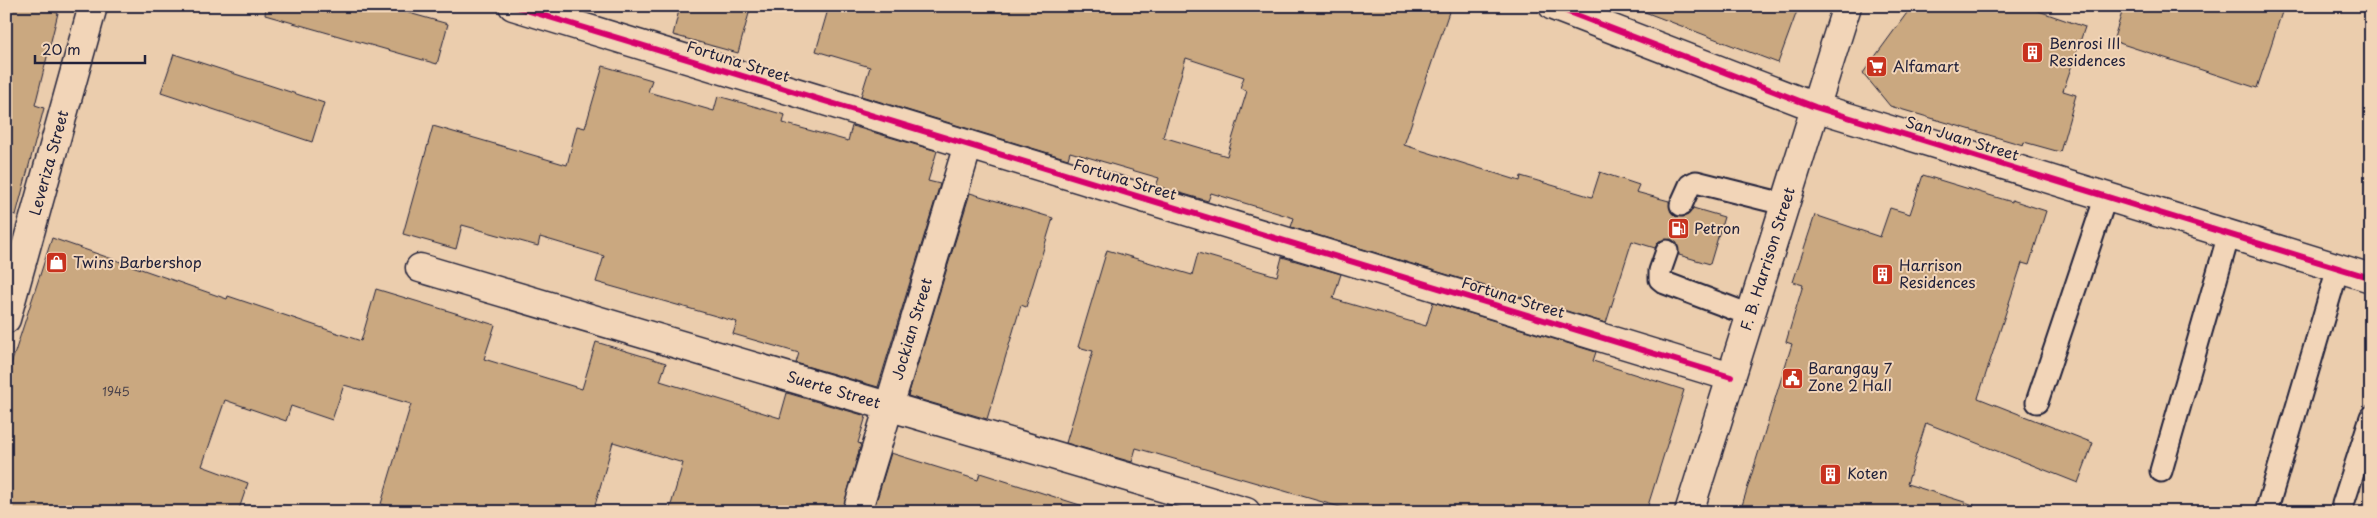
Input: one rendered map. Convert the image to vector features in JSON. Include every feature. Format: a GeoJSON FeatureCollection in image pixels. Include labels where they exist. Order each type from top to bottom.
{"type":"FeatureCollection","features":[{"type":"Feature","properties":{"kind":"street","name":"Fortuna Street"},"geometry":{"type":"LineString","coordinates":[[512,6],[1731,377]]}},
{"type":"Feature","properties":{"kind":"street","name":"San Juan Street"},"geometry":{"type":"LineString","coordinates":[[1552,6],[1815,107],[2371,278]]}},
{"type":"Feature","properties":{"kind":"street","name":"F. B. Harrison Street"},"geometry":{"type":"LineString","coordinates":[[1689,512],[1847,6]]}},
{"type":"Feature","properties":{"kind":"street","name":"Leveriza Street"},"geometry":{"type":"LineString","coordinates":[[6,319],[87,8]]}},
{"type":"Feature","properties":{"kind":"street","name":"Jockian Street"},"geometry":{"type":"LineString","coordinates":[[857,512],[968,145]]}},
{"type":"Feature","properties":{"kind":"street","name":"Suerte Street"},"geometry":{"type":"LineString","coordinates":[[420,268],[1246,512]]}},
{"type":"Feature","properties":{"kind":"lane"},"geometry":{"type":"LineString","coordinates":[[1681,205],[1690,185],[1696,182],[1784,204]]}},
{"type":"Feature","properties":{"kind":"lane"},"geometry":{"type":"LineString","coordinates":[[2038,402],[2106,196]]}},
{"type":"Feature","properties":{"kind":"lane"},"geometry":{"type":"LineString","coordinates":[[2161,470],[2229,234]]}},
{"type":"Feature","properties":{"kind":"lane"},"geometry":{"type":"LineString","coordinates":[[1667,251],[1660,271],[1660,279],[1665,283],[1750,315]]}},
{"type":"Feature","properties":{"kind":"lane"},"geometry":{"type":"LineString","coordinates":[[2266,512],[2338,268]]}},
{"type":"Feature","properties":{"kind":"lane"},"geometry":{"type":"LineString","coordinates":[[2343,504],[2371,417]]}},
{"type":"Feature","properties":{"kind":"building"},"geometry":{"type":"Polygon","coordinates":[[[6,6],[34,6],[58,13],[35,105],[44,108],[16,215],[6,213],[6,6]]]}},
{"type":"Feature","properties":{"kind":"building"},"geometry":{"type":"Polygon","coordinates":[[[266,6],[384,6],[448,24],[437,64],[265,15],[266,6]]]}},
{"type":"Feature","properties":{"kind":"building"},"geometry":{"type":"Polygon","coordinates":[[[680,6],[751,6],[738,53],[673,35],[680,6]]]}},
{"type":"Feature","properties":{"kind":"building"},"geometry":{"type":"Polygon","coordinates":[[[829,6],[1451,6],[1404,145],[1520,181],[1521,176],[1592,197],[1600,172],[1639,185],[1636,192],[1669,201],[1671,212],[1676,217],[1688,215],[1693,208],[1724,217],[1710,264],[1679,255],[1677,243],[1671,239],[1659,241],[1655,248],[1632,241],[1606,323],[1291,227],[1294,218],[1211,193],[1208,201],[1156,186],[1159,178],[1070,152],[1068,159],[861,96],[870,67],[816,51],[829,6]],[[1186,58],[1163,137],[1227,156],[1247,91],[1240,88],[1244,77],[1186,58]]]}},
{"type":"Feature","properties":{"kind":"building"},"geometry":{"type":"Polygon","coordinates":[[[1637,6],[1797,6],[1796,14],[1778,63],[1637,9],[1637,6]]]}},
{"type":"Feature","properties":{"kind":"building"},"geometry":{"type":"Polygon","coordinates":[[[1912,6],[2024,6],[2085,27],[2063,91],[2076,95],[2060,152],[2024,142],[2023,145],[1890,106],[1863,73],[1912,6]]]}},
{"type":"Feature","properties":{"kind":"building"},"geometry":{"type":"Polygon","coordinates":[[[2124,6],[2284,6],[2257,88],[2113,41],[2124,6]]]}},
{"type":"Feature","properties":{"kind":"building"},"geometry":{"type":"Polygon","coordinates":[[[174,54],[324,103],[312,142],[161,92],[174,54]]]}},
{"type":"Feature","properties":{"kind":"building"},"geometry":{"type":"Polygon","coordinates":[[[603,66],[652,80],[648,92],[714,111],[718,96],[785,115],[783,123],[848,141],[852,126],[937,151],[928,181],[940,184],[878,387],[796,363],[799,353],[733,334],[737,322],[596,282],[604,256],[540,237],[538,246],[462,225],[456,249],[403,234],[433,126],[567,165],[577,126],[585,128],[603,66]]]}},
{"type":"Feature","properties":{"kind":"building"},"geometry":{"type":"Polygon","coordinates":[[[1923,175],[2046,211],[2029,265],[2022,263],[1978,398],[2093,443],[2078,483],[1926,423],[1907,484],[1974,505],[1973,512],[1740,512],[1792,344],[1786,342],[1803,285],[1793,282],[1815,215],[1880,237],[1890,208],[1910,214],[1923,175]]]}},
{"type":"Feature","properties":{"kind":"building"},"geometry":{"type":"Polygon","coordinates":[[[970,193],[1053,218],[1026,307],[1021,305],[987,419],[908,396],[970,193]]]}},
{"type":"Feature","properties":{"kind":"building"},"geometry":{"type":"Polygon","coordinates":[[[52,238],[227,299],[228,296],[361,341],[376,289],[495,325],[484,359],[582,389],[596,342],[666,363],[660,381],[780,418],[787,393],[866,416],[858,443],[861,444],[842,512],[669,512],[683,463],[613,442],[593,512],[407,512],[381,504],[411,404],[344,385],[332,420],[291,406],[286,421],[225,400],[202,466],[248,483],[238,512],[6,512],[6,380],[52,238]]]}},
{"type":"Feature","properties":{"kind":"building"},"geometry":{"type":"Polygon","coordinates":[[[1107,250],[1192,275],[1198,253],[1277,276],[1282,257],[1341,274],[1333,299],[1426,326],[1433,302],[1596,352],[1593,361],[1684,390],[1646,512],[1357,512],[1136,448],[1132,462],[1066,443],[1093,351],[1078,347],[1107,250]]]}},
{"type":"Feature","properties":{"kind":"building"},"geometry":{"type":"Polygon","coordinates":[[[891,453],[978,480],[980,473],[1083,506],[1082,512],[873,512],[891,453]]]}},
{"type":"Feature","properties":{"kind":"cycle path"},"geometry":{"type":"LineString","coordinates":[[513,6],[1731,377]]}},
{"type":"Feature","properties":{"kind":"cycle path"},"geometry":{"type":"LineString","coordinates":[[1553,6],[1815,107],[2371,278]]}},
{"type":"Feature","properties":{"kind":"place","name":"Benrosi III Residences"},"geometry":{"type":"Point","coordinates":[2033,53]}},
{"type":"Feature","properties":{"kind":"place","name":"Alfamart"},"geometry":{"type":"Point","coordinates":[1877,67]}},
{"type":"Feature","properties":{"kind":"place","name":"Petron"},"geometry":{"type":"Point","coordinates":[1678,229]}},
{"type":"Feature","properties":{"kind":"place","name":"Twins Barbershop"},"geometry":{"type":"Point","coordinates":[57,263]}},
{"type":"Feature","properties":{"kind":"place","name":"Harrison Residences"},"geometry":{"type":"Point","coordinates":[1883,275]}},
{"type":"Feature","properties":{"kind":"place","name":"Barangay 7 Zone 2 Hall"},"geometry":{"type":"Point","coordinates":[1792,378]}},
{"type":"Feature","properties":{"kind":"place","name":"Koten"},"geometry":{"type":"Point","coordinates":[1831,474]}}]}
